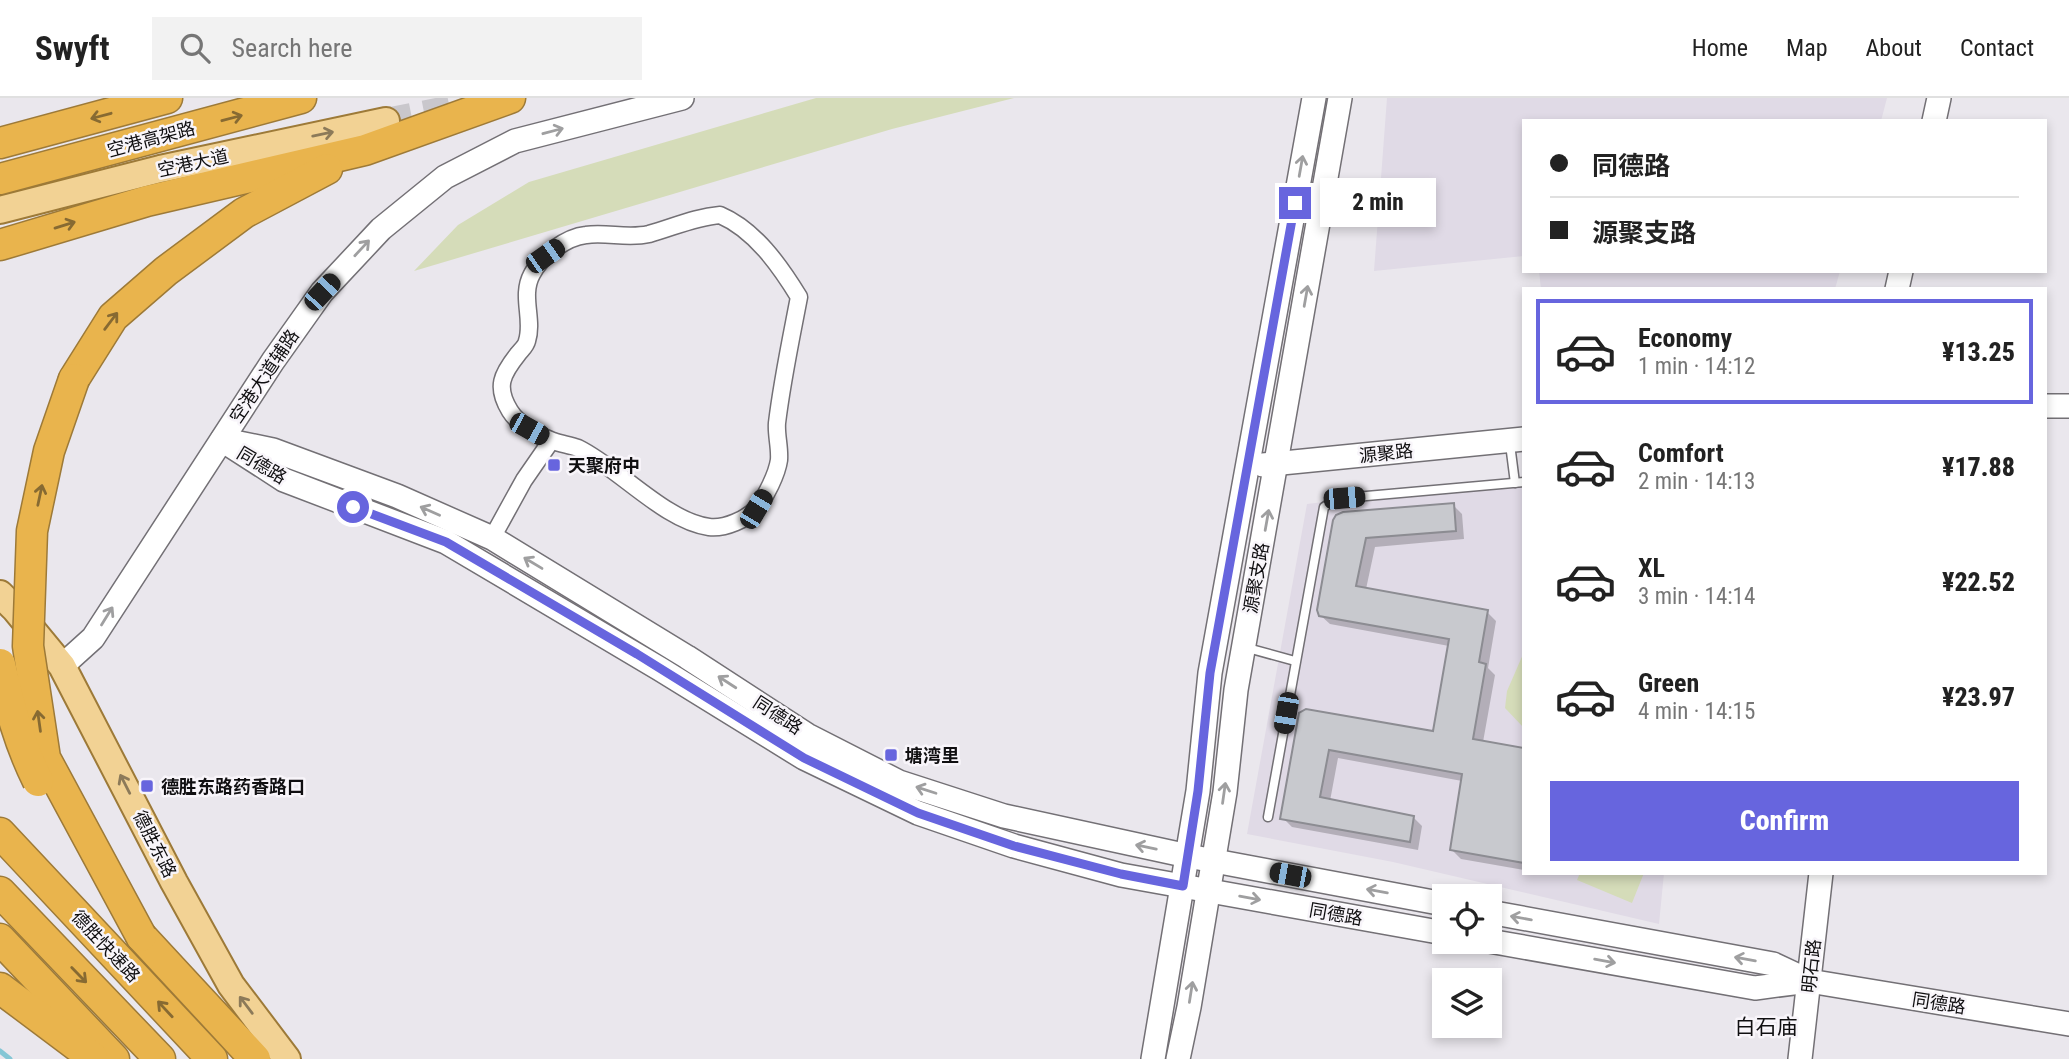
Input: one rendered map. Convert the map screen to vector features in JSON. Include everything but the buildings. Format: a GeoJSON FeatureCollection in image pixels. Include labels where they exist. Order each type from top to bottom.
{"type":"FeatureCollection","features":[{"type":"Feature","properties":{"kind":"highway","name":"空港高架路"},"geometry":{"type":"LineString","coordinates":[[0,143],[167,98]]}},
{"type":"Feature","properties":{"kind":"highway","name":"空港高架路"},"geometry":{"type":"LineString","coordinates":[[0,179],[302,98]]}},
{"type":"Feature","properties":{"kind":"highway"},"geometry":{"type":"LineString","coordinates":[[0,246],[147,201],[365,150],[510,98]]}},
{"type":"Feature","properties":{"kind":"highway"},"geometry":{"type":"LineString","coordinates":[[141,936],[45,758],[28,646],[32,531],[49,452],[74,379],[113,317],[166,271],[244,213],[365,150]]}},
{"type":"Feature","properties":{"kind":"highway"},"geometry":{"type":"LineString","coordinates":[[0,664],[10,712],[26,757],[50,804],[141,936],[255,1059]]}},
{"type":"Feature","properties":{"kind":"highway","name":"德胜快速路"},"geometry":{"type":"LineString","coordinates":[[0,834],[212,1059]]}},
{"type":"Feature","properties":{"kind":"highway"},"geometry":{"type":"LineString","coordinates":[[0,891],[160,1059]]}},
{"type":"Feature","properties":{"kind":"highway"},"geometry":{"type":"LineString","coordinates":[[0,939],[114,1059]]}},
{"type":"Feature","properties":{"kind":"highway"},"geometry":{"type":"LineString","coordinates":[[0,988],[95,1059]]}},
{"type":"Feature","properties":{"kind":"main road","name":"空港大道"},"geometry":{"type":"LineString","coordinates":[[0,210],[160,169],[386,121]]}},
{"type":"Feature","properties":{"kind":"main road","name":"德胜东路"},"geometry":{"type":"LineString","coordinates":[[0,594],[62,666],[174,882],[231,985],[287,1059]]}},
{"type":"Feature","properties":{"kind":"street","name":"空港大道辅路"},"geometry":{"type":"LineString","coordinates":[[62,666],[93,639],[322,292],[381,229],[445,177],[515,141],[682,98]]}},
{"type":"Feature","properties":{"kind":"street","name":"源聚支路"},"geometry":{"type":"LineString","coordinates":[[1153,1059],[1198,791],[1210,673],[1314,98]]}},
{"type":"Feature","properties":{"kind":"street","name":"源聚支路"},"geometry":{"type":"LineString","coordinates":[[1178,1059],[1224,792],[1236,690],[1340,98]]}},
{"type":"Feature","properties":{"kind":"street"},"geometry":{"type":"LineString","coordinates":[[1934,119],[1939,98]]}},
{"type":"Feature","properties":{"kind":"street"},"geometry":{"type":"LineString","coordinates":[[720,215],[735,221],[772,256],[799,297],[779,408],[779,460],[769,488],[756,509],[734,523],[710,527],[677,515],[601,461],[576,447],[551,441],[529,429],[511,413],[501,391],[502,378],[527,343],[529,326],[526,292],[532,273],[545,256],[565,242],[585,235],[624,237],[648,234],[700,216],[720,215]]}},
{"type":"Feature","properties":{"kind":"street"},"geometry":{"type":"LineString","coordinates":[[2047,406],[2069,406]]}},
{"type":"Feature","properties":{"kind":"street","name":"同德路"},"geometry":{"type":"LineString","coordinates":[[222,440],[273,450],[298,459],[397,496],[492,538],[687,657],[807,735],[899,782],[1004,816],[1188,856],[1432,902]]}},
{"type":"Feature","properties":{"kind":"street","name":"同德路"},"geometry":{"type":"LineString","coordinates":[[222,440],[284,480],[446,542],[637,654],[804,758],[918,813],[1027,850],[1121,874],[1432,931]]}},
{"type":"Feature","properties":{"kind":"street","name":"源聚路"},"geometry":{"type":"LineString","coordinates":[[1247,466],[1517,440]]}},
{"type":"Feature","properties":{"kind":"street"},"geometry":{"type":"LineString","coordinates":[[492,538],[524,480],[551,441]]}},
{"type":"Feature","properties":{"kind":"street"},"geometry":{"type":"LineString","coordinates":[[0,690],[22,676],[62,666]]}},
{"type":"Feature","properties":{"kind":"street","name":"明石路"},"geometry":{"type":"LineString","coordinates":[[1800,1059],[1821,875]]}},
{"type":"Feature","properties":{"kind":"street","name":"同德路"},"geometry":{"type":"LineString","coordinates":[[1502,914],[1773,964],[1809,981],[2069,1024]]}},
{"type":"Feature","properties":{"kind":"street","name":"同德路"},"geometry":{"type":"LineString","coordinates":[[1502,943],[1755,988],[1809,981]]}},
{"type":"Feature","properties":{"kind":"lane"},"geometry":{"type":"LineString","coordinates":[[1268,817],[1321,514],[1328,503],[1344,498],[1520,482],[1517,440]]}},
{"type":"Feature","properties":{"kind":"lane"},"geometry":{"type":"LineString","coordinates":[[1244,647],[1295,661]]}},
{"type":"Feature","properties":{"kind":"shaded area"},"geometry":{"type":"Polygon","coordinates":[[[1387,98],[1887,98],[1882,119],[1522,119],[1522,256],[1374,271],[1387,98]]]}},
{"type":"Feature","properties":{"kind":"shaded area"},"geometry":{"type":"Polygon","coordinates":[[[1539,273],[1839,273],[1836,287],[1541,287],[1539,273]]]}},
{"type":"Feature","properties":{"kind":"shaded area"},"geometry":{"type":"Polygon","coordinates":[[[1522,477],[1522,875],[1664,875],[1659,924],[1502,887],[1502,884],[1487,884],[1393,862],[1247,834],[1307,504],[1522,477]]]}},
{"type":"Feature","properties":{"kind":"green space"},"geometry":{"type":"Polygon","coordinates":[[[816,98],[1014,98],[892,129],[414,271],[458,225],[529,182],[816,98]]]}},
{"type":"Feature","properties":{"kind":"green space"},"geometry":{"type":"Polygon","coordinates":[[[1522,657],[1522,726],[1505,708],[1507,691],[1522,657]]]}},
{"type":"Feature","properties":{"kind":"green space"},"geometry":{"type":"Polygon","coordinates":[[[1579,875],[1643,875],[1632,903],[1577,880],[1579,875]]]}},
{"type":"Feature","properties":{"kind":"waterway"},"geometry":{"type":"LineString","coordinates":[[0,1051],[10,1059]]}},
{"type":"Feature","properties":{"kind":"tunnel"},"geometry":{"type":"LineString","coordinates":[[386,121],[457,107]]}},
{"type":"Feature","properties":{"kind":"place","name":"天聚府中"},"geometry":{"type":"Point","coordinates":[554,465]}},
{"type":"Feature","properties":{"kind":"place","name":"塘湾里"},"geometry":{"type":"Point","coordinates":[891,755]}},
{"type":"Feature","properties":{"kind":"place","name":"德胜东路药香路口"},"geometry":{"type":"Point","coordinates":[147,786]}},
{"type":"Feature","properties":{"kind":"district","name":"白石庙"},"geometry":{"type":"Point","coordinates":[1766,1027]}},
{"type":"Feature","properties":{"kind":"route"},"geometry":{"type":"LineString","coordinates":[[353,507],[446,542],[637,654],[804,758],[918,813],[1014,846],[1121,874],[1183,886],[1198,791],[1210,673],[1295,203]]}}]}
